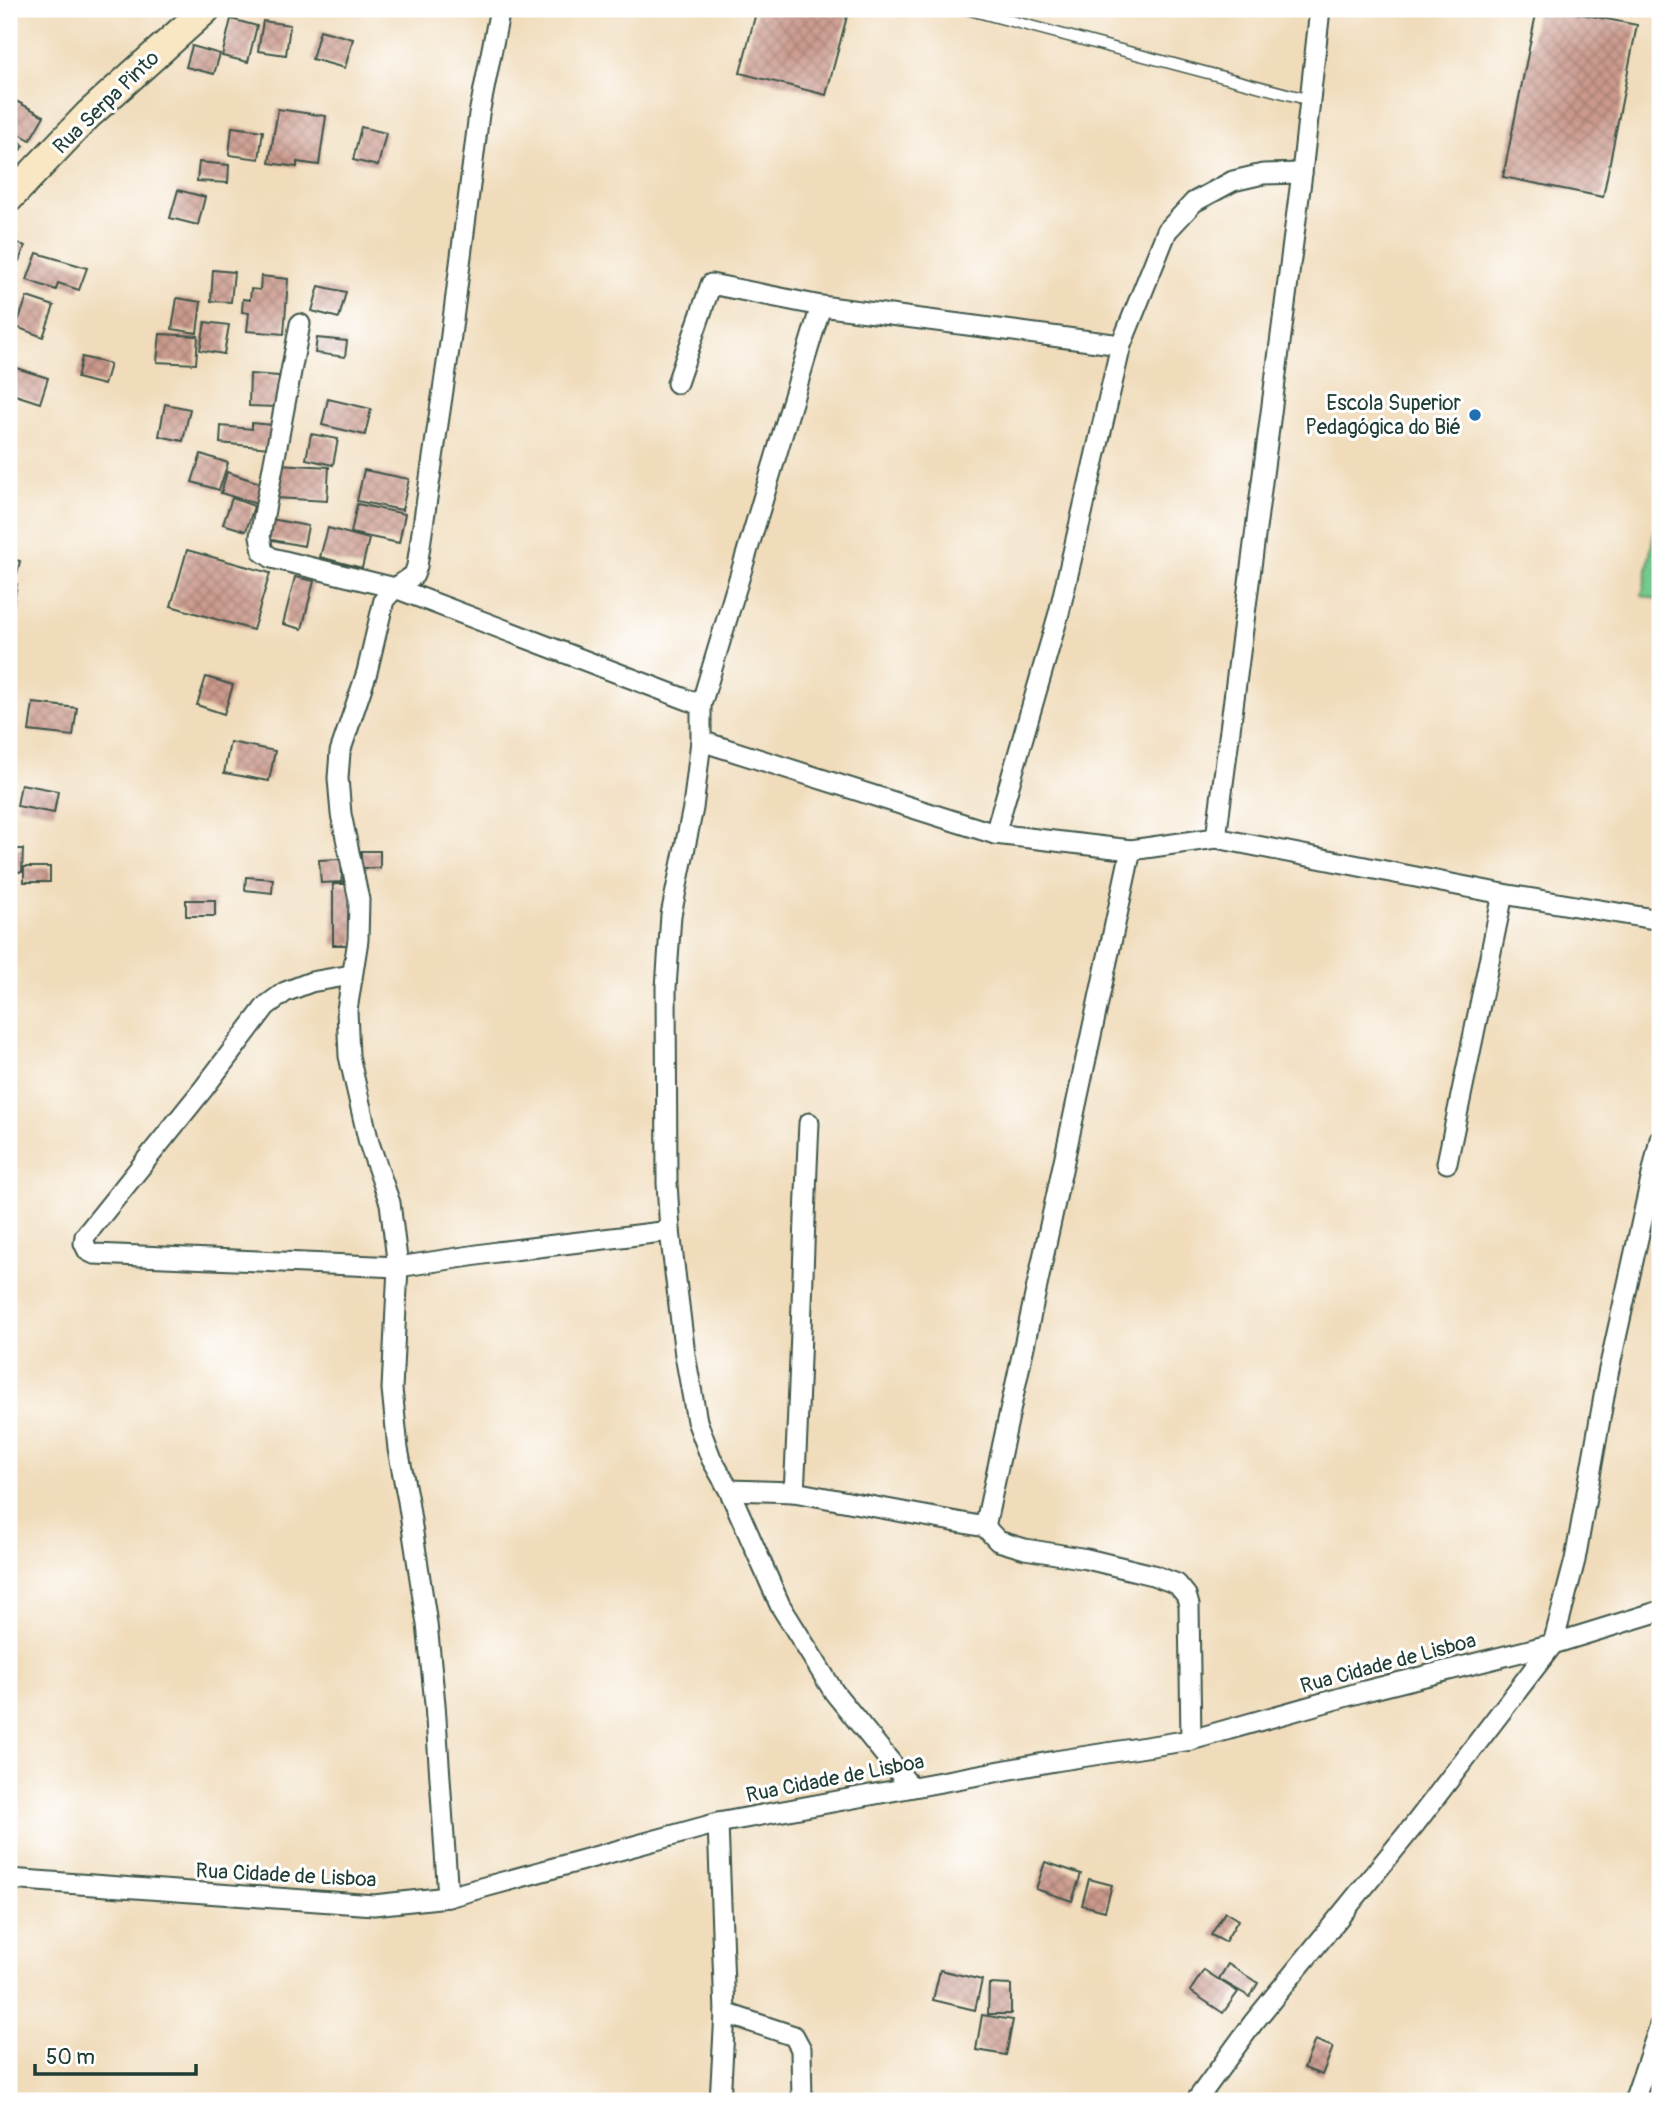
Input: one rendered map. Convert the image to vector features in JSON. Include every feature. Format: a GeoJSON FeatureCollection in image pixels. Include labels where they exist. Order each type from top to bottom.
{"type":"FeatureCollection","features":[{"type":"Feature","properties":{"kind":"street","name":"Rua Serpa Pinto"},"geometry":{"type":"LineString","coordinates":[[9,198],[88,115],[206,9]]}},
{"type":"Feature","properties":{"kind":"street"},"geometry":{"type":"LineString","coordinates":[[447,1897],[432,1677],[410,1515],[398,1449],[392,1389],[398,1267],[390,1203],[369,1143],[349,1056],[347,1010],[358,940],[359,900],[341,814],[338,778],[340,752],[367,672],[384,600],[395,588],[414,575],[417,566],[450,342],[479,114],[500,9]]}},
{"type":"Feature","properties":{"kind":"street"},"geometry":{"type":"LineString","coordinates":[[1216,838],[1302,173],[1320,9]]}},
{"type":"Feature","properties":{"kind":"street"},"geometry":{"type":"LineString","coordinates":[[995,834],[1059,613],[1121,345],[1167,231],[1194,202],[1233,181],[1263,174],[1302,173]]}},
{"type":"Feature","properties":{"kind":"street"},"geometry":{"type":"LineString","coordinates":[[677,383],[711,284],[821,306],[1121,345]]}},
{"type":"Feature","properties":{"kind":"street"},"geometry":{"type":"LineString","coordinates":[[821,306],[701,705],[701,741],[693,808],[671,915],[666,988],[667,1183],[685,1354],[697,1421],[711,1458],[729,1490],[780,1605],[827,1681],[910,1786]]}},
{"type":"Feature","properties":{"kind":"street"},"geometry":{"type":"LineString","coordinates":[[300,324],[260,536],[263,552],[272,558],[395,588],[701,705]]}},
{"type":"Feature","properties":{"kind":"street"},"geometry":{"type":"LineString","coordinates":[[701,741],[995,834],[1131,850],[1216,838],[1503,894],[1660,920]]}},
{"type":"Feature","properties":{"kind":"street"},"geometry":{"type":"LineString","coordinates":[[985,1527],[1131,850]]}},
{"type":"Feature","properties":{"kind":"street"},"geometry":{"type":"LineString","coordinates":[[1447,1163],[1503,894]]}},
{"type":"Feature","properties":{"kind":"street"},"geometry":{"type":"LineString","coordinates":[[351,975],[311,982],[285,992],[266,1006],[85,1236],[86,1249],[94,1254],[398,1267],[670,1231]]}},
{"type":"Feature","properties":{"kind":"street"},"geometry":{"type":"LineString","coordinates":[[794,1492],[802,1357],[803,1246],[809,1123]]}},
{"type":"Feature","properties":{"kind":"street"},"geometry":{"type":"LineString","coordinates":[[1196,2101],[1253,2023],[1415,1824],[1553,1644],[1575,1560],[1608,1374],[1660,1139]]}},
{"type":"Feature","properties":{"kind":"street"},"geometry":{"type":"LineString","coordinates":[[729,1490],[794,1492],[985,1527],[998,1541],[1025,1549],[1087,1559],[1153,1575],[1177,1584],[1186,1595],[1189,1605],[1191,1740]]}},
{"type":"Feature","properties":{"kind":"street","name":"Rua Cidade de Lisboa"},"geometry":{"type":"LineString","coordinates":[[9,1879],[374,1905],[447,1897],[718,1823],[910,1786],[1191,1740],[1365,1691],[1553,1644],[1660,1611]]}},
{"type":"Feature","properties":{"kind":"street"},"geometry":{"type":"LineString","coordinates":[[718,1823],[725,2013],[720,2101]]}},
{"type":"Feature","properties":{"kind":"street"},"geometry":{"type":"LineString","coordinates":[[725,2013],[788,2033],[799,2042],[802,2101]]}},
{"type":"Feature","properties":{"kind":"street"},"geometry":{"type":"LineString","coordinates":[[1634,2101],[1660,2025]]}},
{"type":"Feature","properties":{"kind":"lane"},"geometry":{"type":"LineString","coordinates":[[965,9],[1310,100]]}},
{"type":"Feature","properties":{"kind":"green space"},"geometry":{"type":"Polygon","coordinates":[[[1660,501],[1660,600],[1642,596],[1660,501]]]}},
{"type":"Feature","properties":{"kind":"building"},"geometry":{"type":"Polygon","coordinates":[[[757,9],[849,9],[826,95],[740,73],[757,9]]]}},
{"type":"Feature","properties":{"kind":"building"},"geometry":{"type":"Polygon","coordinates":[[[1537,9],[1556,9],[1637,25],[1603,197],[1503,177],[1537,9]]]}},
{"type":"Feature","properties":{"kind":"building"},"geometry":{"type":"Polygon","coordinates":[[[231,19],[257,26],[248,62],[222,56],[231,19]]]}},
{"type":"Feature","properties":{"kind":"building"},"geometry":{"type":"Polygon","coordinates":[[[263,21],[290,25],[286,55],[258,51],[263,21]]]}},
{"type":"Feature","properties":{"kind":"building"},"geometry":{"type":"Polygon","coordinates":[[[320,30],[353,39],[345,68],[312,59],[320,30]]]}},
{"type":"Feature","properties":{"kind":"building"},"geometry":{"type":"Polygon","coordinates":[[[192,46],[220,54],[214,74],[186,67],[192,46]]]}},
{"type":"Feature","properties":{"kind":"building"},"geometry":{"type":"Polygon","coordinates":[[[14,100],[44,116],[30,140],[9,128],[9,109],[14,100]]]}},
{"type":"Feature","properties":{"kind":"building"},"geometry":{"type":"Polygon","coordinates":[[[278,109],[326,116],[319,165],[297,162],[297,167],[269,163],[278,109]]]}},
{"type":"Feature","properties":{"kind":"building"},"geometry":{"type":"Polygon","coordinates":[[[232,127],[263,131],[259,159],[229,155],[232,127]]]}},
{"type":"Feature","properties":{"kind":"building"},"geometry":{"type":"Polygon","coordinates":[[[361,127],[386,133],[378,166],[353,160],[361,127]]]}},
{"type":"Feature","properties":{"kind":"building"},"geometry":{"type":"Polygon","coordinates":[[[11,132],[24,146],[9,160],[9,134],[11,132]]]}},
{"type":"Feature","properties":{"kind":"building"},"geometry":{"type":"Polygon","coordinates":[[[199,162],[229,165],[228,183],[197,181],[199,162]]]}},
{"type":"Feature","properties":{"kind":"building"},"geometry":{"type":"Polygon","coordinates":[[[178,190],[205,197],[198,225],[170,218],[178,190]]]}},
{"type":"Feature","properties":{"kind":"building"},"geometry":{"type":"Polygon","coordinates":[[[9,240],[25,246],[19,261],[9,257],[9,240]]]}},
{"type":"Feature","properties":{"kind":"building"},"geometry":{"type":"Polygon","coordinates":[[[37,253],[87,268],[79,290],[58,283],[56,290],[27,280],[37,253]]]}},
{"type":"Feature","properties":{"kind":"building"},"geometry":{"type":"Polygon","coordinates":[[[213,270],[234,272],[231,302],[211,301],[213,270]]]}},
{"type":"Feature","properties":{"kind":"building"},"geometry":{"type":"Polygon","coordinates":[[[261,276],[288,279],[284,334],[247,331],[249,313],[242,312],[243,299],[250,300],[251,289],[260,290],[261,276]]]}},
{"type":"Feature","properties":{"kind":"building"},"geometry":{"type":"Polygon","coordinates":[[[319,286],[346,292],[339,318],[312,311],[319,286]]]}},
{"type":"Feature","properties":{"kind":"building"},"geometry":{"type":"Polygon","coordinates":[[[27,297],[54,306],[43,337],[16,327],[27,297]]]}},
{"type":"Feature","properties":{"kind":"building"},"geometry":{"type":"Polygon","coordinates":[[[177,298],[201,302],[197,333],[172,329],[177,298]]]}},
{"type":"Feature","properties":{"kind":"building"},"geometry":{"type":"Polygon","coordinates":[[[205,322],[229,325],[224,354],[200,350],[205,322]]]}},
{"type":"Feature","properties":{"kind":"building"},"geometry":{"type":"Polygon","coordinates":[[[160,334],[198,336],[196,364],[157,362],[160,334]]]}},
{"type":"Feature","properties":{"kind":"building"},"geometry":{"type":"Polygon","coordinates":[[[317,338],[347,341],[345,357],[315,353],[317,338]]]}},
{"type":"Feature","properties":{"kind":"building"},"geometry":{"type":"Polygon","coordinates":[[[82,357],[110,364],[104,385],[77,378],[82,357]]]}},
{"type":"Feature","properties":{"kind":"building"},"geometry":{"type":"Polygon","coordinates":[[[16,368],[48,378],[40,403],[9,393],[16,368]]]}},
{"type":"Feature","properties":{"kind":"building"},"geometry":{"type":"Polygon","coordinates":[[[250,374],[279,376],[278,407],[249,406],[250,374]]]}},
{"type":"Feature","properties":{"kind":"building"},"geometry":{"type":"Polygon","coordinates":[[[328,399],[371,409],[365,435],[322,425],[328,399]]]}},
{"type":"Feature","properties":{"kind":"building"},"geometry":{"type":"Polygon","coordinates":[[[165,404],[190,409],[183,441],[159,436],[165,404]]]}},
{"type":"Feature","properties":{"kind":"building"},"geometry":{"type":"Polygon","coordinates":[[[252,423],[272,425],[269,448],[220,443],[221,426],[252,429],[252,423]]]}},
{"type":"Feature","properties":{"kind":"building"},"geometry":{"type":"Polygon","coordinates":[[[311,434],[338,439],[333,465],[306,459],[311,434]]]}},
{"type":"Feature","properties":{"kind":"building"},"geometry":{"type":"Polygon","coordinates":[[[201,454],[228,463],[219,490],[192,482],[201,454]]]}},
{"type":"Feature","properties":{"kind":"building"},"geometry":{"type":"Polygon","coordinates":[[[278,464],[329,467],[327,501],[276,498],[278,464]]]}},
{"type":"Feature","properties":{"kind":"building"},"geometry":{"type":"Polygon","coordinates":[[[364,470],[409,479],[402,510],[357,501],[364,470]]]}},
{"type":"Feature","properties":{"kind":"building"},"geometry":{"type":"Polygon","coordinates":[[[227,472],[266,485],[260,505],[221,493],[227,472]]]}},
{"type":"Feature","properties":{"kind":"building"},"geometry":{"type":"Polygon","coordinates":[[[232,498],[254,506],[246,531],[223,524],[232,498]]]}},
{"type":"Feature","properties":{"kind":"building"},"geometry":{"type":"Polygon","coordinates":[[[357,504],[405,514],[399,543],[351,533],[357,504]]]}},
{"type":"Feature","properties":{"kind":"building"},"geometry":{"type":"Polygon","coordinates":[[[271,519],[308,526],[304,546],[267,539],[271,519]]]}},
{"type":"Feature","properties":{"kind":"building"},"geometry":{"type":"Polygon","coordinates":[[[328,528],[369,539],[362,568],[320,557],[328,528]]]}},
{"type":"Feature","properties":{"kind":"building"},"geometry":{"type":"Polygon","coordinates":[[[187,550],[270,573],[253,630],[171,606],[187,550]]]}},
{"type":"Feature","properties":{"kind":"building"},"geometry":{"type":"Polygon","coordinates":[[[9,559],[20,561],[17,574],[9,572],[9,559]]]}},
{"type":"Feature","properties":{"kind":"building"},"geometry":{"type":"Polygon","coordinates":[[[295,577],[314,581],[302,629],[283,624],[295,577]]]}},
{"type":"Feature","properties":{"kind":"building"},"geometry":{"type":"Polygon","coordinates":[[[9,583],[17,584],[13,608],[9,608],[9,583]]]}},
{"type":"Feature","properties":{"kind":"building"},"geometry":{"type":"Polygon","coordinates":[[[206,677],[233,685],[224,714],[197,705],[206,677]]]}},
{"type":"Feature","properties":{"kind":"building"},"geometry":{"type":"Polygon","coordinates":[[[33,703],[77,708],[73,736],[29,731],[33,703]]]}},
{"type":"Feature","properties":{"kind":"building"},"geometry":{"type":"Polygon","coordinates":[[[230,742],[275,751],[269,781],[224,773],[230,742]]]}},
{"type":"Feature","properties":{"kind":"building"},"geometry":{"type":"Polygon","coordinates":[[[21,784],[58,791],[54,813],[17,806],[21,784]]]}},
{"type":"Feature","properties":{"kind":"building"},"geometry":{"type":"Polygon","coordinates":[[[9,849],[23,849],[22,872],[9,871],[9,849]]]}},
{"type":"Feature","properties":{"kind":"building"},"geometry":{"type":"Polygon","coordinates":[[[361,851],[380,851],[380,868],[361,868],[361,851]]]}},
{"type":"Feature","properties":{"kind":"building"},"geometry":{"type":"Polygon","coordinates":[[[341,859],[342,882],[321,883],[319,860],[341,859]]]}},
{"type":"Feature","properties":{"kind":"building"},"geometry":{"type":"Polygon","coordinates":[[[24,867],[50,867],[50,882],[24,882],[24,867]]]}},
{"type":"Feature","properties":{"kind":"building"},"geometry":{"type":"Polygon","coordinates":[[[246,877],[273,879],[272,893],[245,890],[246,877]]]}},
{"type":"Feature","properties":{"kind":"building"},"geometry":{"type":"Polygon","coordinates":[[[333,884],[354,884],[354,945],[333,945],[333,884]]]}},
{"type":"Feature","properties":{"kind":"building"},"geometry":{"type":"Polygon","coordinates":[[[186,900],[215,900],[215,916],[186,916],[186,900]]]}},
{"type":"Feature","properties":{"kind":"building"},"geometry":{"type":"Polygon","coordinates":[[[1045,1862],[1081,1874],[1072,1901],[1036,1889],[1045,1862]]]}},
{"type":"Feature","properties":{"kind":"building"},"geometry":{"type":"Polygon","coordinates":[[[1089,1879],[1112,1885],[1105,1911],[1082,1905],[1089,1879]]]}},
{"type":"Feature","properties":{"kind":"building"},"geometry":{"type":"Polygon","coordinates":[[[1225,1912],[1238,1920],[1225,1942],[1211,1935],[1225,1912]]]}},
{"type":"Feature","properties":{"kind":"building"},"geometry":{"type":"Polygon","coordinates":[[[1228,1964],[1258,1983],[1250,1997],[1219,1979],[1228,1964]]]}},
{"type":"Feature","properties":{"kind":"building"},"geometry":{"type":"Polygon","coordinates":[[[940,1970],[982,1980],[975,2010],[933,2000],[940,1970]]]}},
{"type":"Feature","properties":{"kind":"building"},"geometry":{"type":"Polygon","coordinates":[[[1204,1970],[1238,1992],[1223,2013],[1190,1991],[1204,1970]]]}},
{"type":"Feature","properties":{"kind":"building"},"geometry":{"type":"Polygon","coordinates":[[[989,1984],[1011,1985],[1011,2014],[988,2014],[989,1984]]]}},
{"type":"Feature","properties":{"kind":"building"},"geometry":{"type":"Polygon","coordinates":[[[982,2015],[1013,2020],[1006,2055],[976,2050],[982,2015]]]}},
{"type":"Feature","properties":{"kind":"building"},"geometry":{"type":"Polygon","coordinates":[[[1315,2040],[1333,2047],[1322,2075],[1304,2068],[1315,2040]]]}},
{"type":"Feature","properties":{"kind":"place","name":"Escola Superior Pedagógica do Bié"},"geometry":{"type":"Point","coordinates":[1475,415]}}]}
